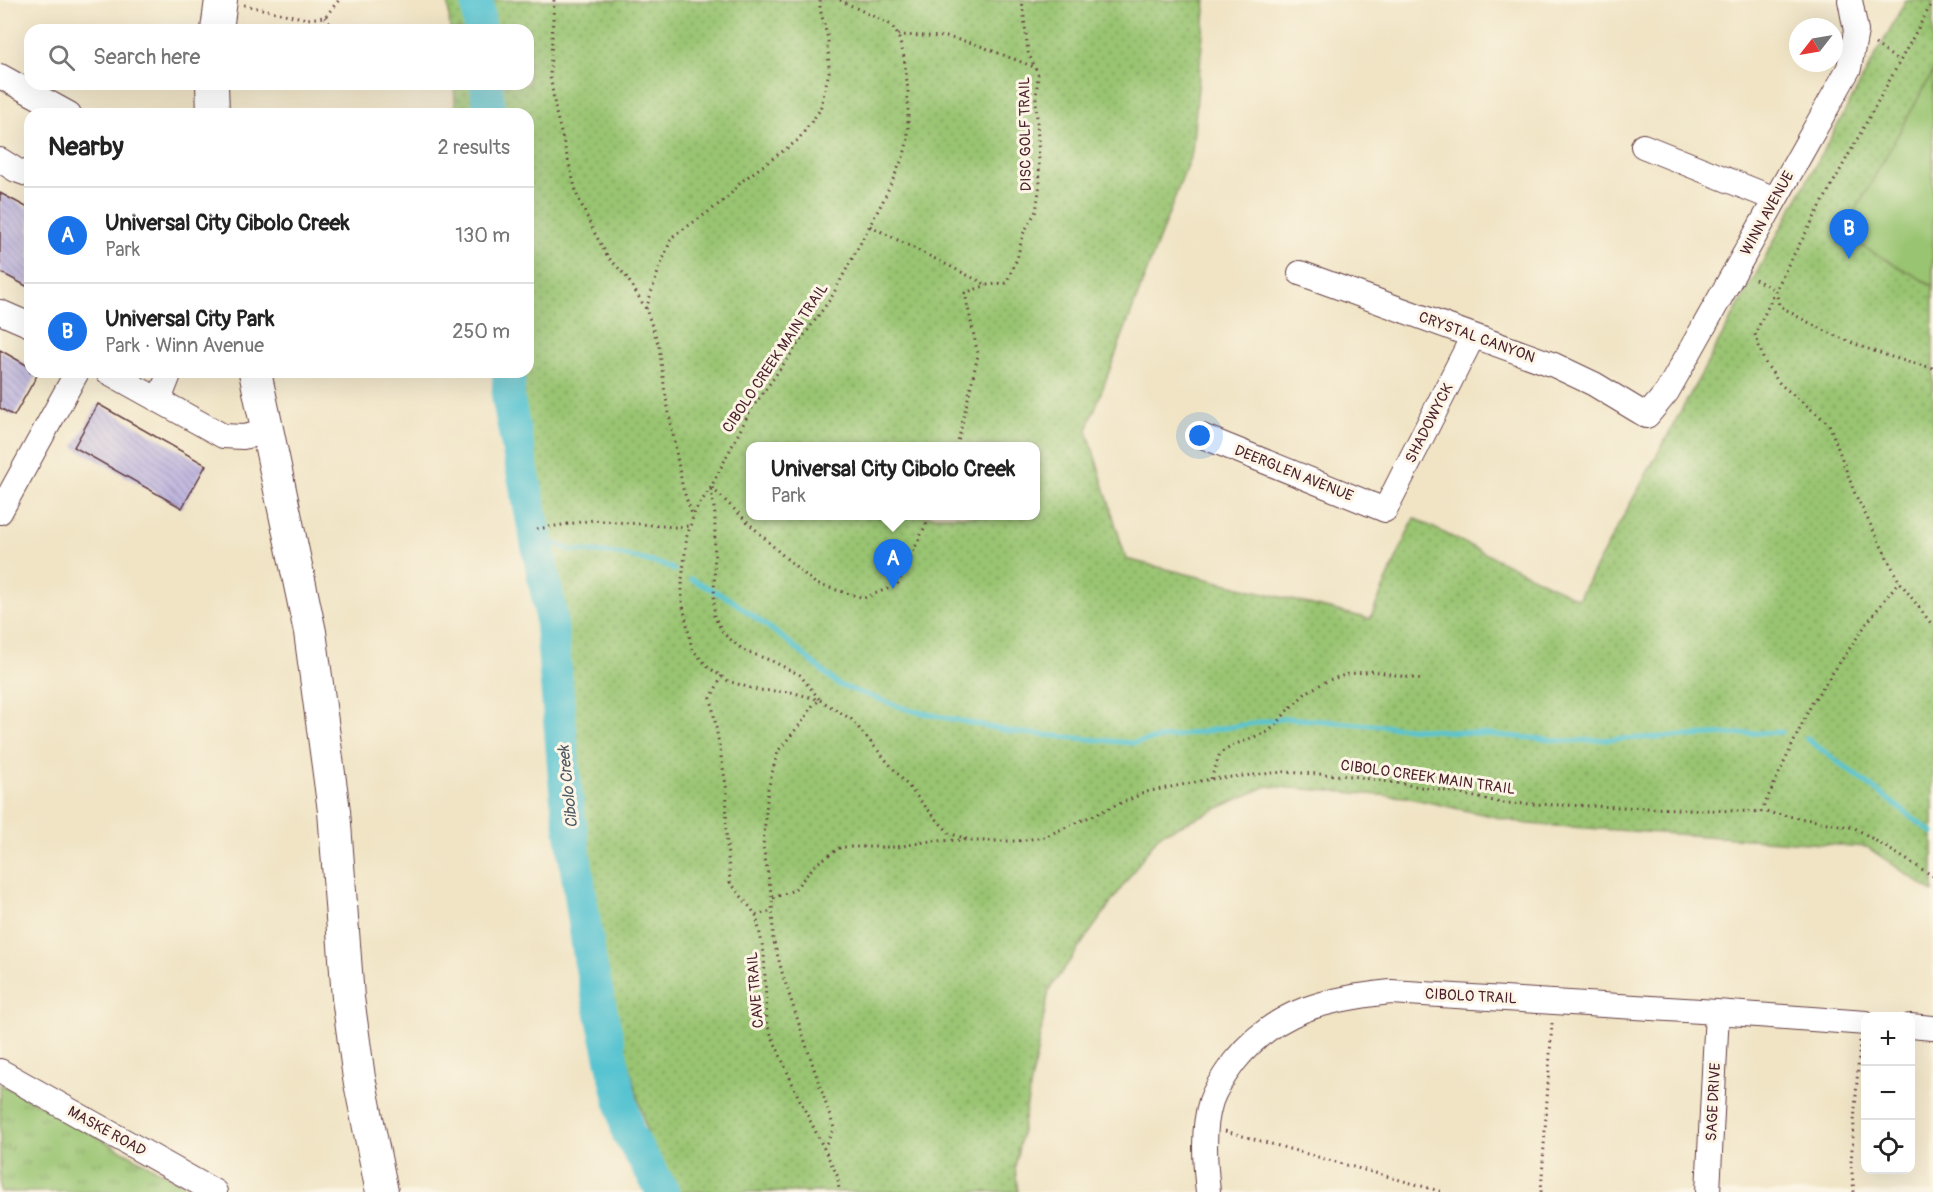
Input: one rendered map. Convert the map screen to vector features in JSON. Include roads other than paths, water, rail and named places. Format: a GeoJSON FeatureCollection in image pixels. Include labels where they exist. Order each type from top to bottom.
{"type":"FeatureCollection","features":[{"type":"Feature","properties":{"kind":"main road"},"geometry":{"type":"LineString","coordinates":[[212,90],[213,108]]}},
{"type":"Feature","properties":{"kind":"main road"},"geometry":{"type":"LineString","coordinates":[[256,378],[310,632],[334,811],[348,998],[358,1078],[382,1192]]}},
{"type":"Feature","properties":{"kind":"street","name":"WINN AVENUE"},"geometry":{"type":"LineString","coordinates":[[1647,416],[1668,392],[1849,68],[1856,31],[1850,0]]}},
{"type":"Feature","properties":{"kind":"street"},"geometry":{"type":"LineString","coordinates":[[0,76],[24,89]]}},
{"type":"Feature","properties":{"kind":"street"},"geometry":{"type":"LineString","coordinates":[[25,90],[58,108]]}},
{"type":"Feature","properties":{"kind":"street"},"geometry":{"type":"LineString","coordinates":[[1643,146],[1775,199]]}},
{"type":"Feature","properties":{"kind":"street"},"geometry":{"type":"LineString","coordinates":[[0,160],[24,173]]}},
{"type":"Feature","properties":{"kind":"street","name":"CRYSTAL CANYON"},"geometry":{"type":"LineString","coordinates":[[1300,273],[1554,365],[1594,384],[1647,416]]}},
{"type":"Feature","properties":{"kind":"street"},"geometry":{"type":"LineString","coordinates":[[0,312],[24,322]]}},
{"type":"Feature","properties":{"kind":"street","name":"SHADOWYCK"},"geometry":{"type":"LineString","coordinates":[[1385,510],[1473,336]]}},
{"type":"Feature","properties":{"kind":"street"},"geometry":{"type":"LineString","coordinates":[[0,512],[74,378]]}},
{"type":"Feature","properties":{"kind":"street"},"geometry":{"type":"LineString","coordinates":[[119,378],[223,436],[243,437],[268,432]]}},
{"type":"Feature","properties":{"kind":"street"},"geometry":{"type":"LineString","coordinates":[[159,400],[168,378]]}},
{"type":"Feature","properties":{"kind":"street","name":"DEERGLEN AVENUE"},"geometry":{"type":"LineString","coordinates":[[1202,436],[1385,510]]}},
{"type":"Feature","properties":{"kind":"street","name":"CIBOLO TRAIL"},"geometry":{"type":"LineString","coordinates":[[1208,1192],[1205,1165],[1207,1126],[1211,1101],[1224,1076],[1247,1046],[1280,1019],[1349,996],[1391,992],[1861,1023]]}},
{"type":"Feature","properties":{"kind":"street","name":"SAGE DRIVE"},"geometry":{"type":"LineString","coordinates":[[1708,1192],[1717,1012]]}},
{"type":"Feature","properties":{"kind":"street"},"geometry":{"type":"LineString","coordinates":[[1915,1026],[1933,1028]]}},
{"type":"Feature","properties":{"kind":"street","name":"MASKE ROAD"},"geometry":{"type":"LineString","coordinates":[[0,1071],[215,1192]]}},
{"type":"Feature","properties":{"kind":"waterway","name":"Cibolo Creek"},"geometry":{"type":"LineString","coordinates":[[477,0],[479,24]]}},
{"type":"Feature","properties":{"kind":"waterway","name":"Cibolo Creek"},"geometry":{"type":"LineString","coordinates":[[487,90],[489,108]]}},
{"type":"Feature","properties":{"kind":"waterway","name":"Cibolo Creek"},"geometry":{"type":"LineString","coordinates":[[509,378],[508,398],[550,609],[566,795],[590,961],[628,1133],[663,1192]]}},
{"type":"Feature","properties":{"kind":"waterway"},"geometry":{"type":"LineString","coordinates":[[534,534],[570,550],[618,554],[665,565],[674,570]]}},
{"type":"Feature","properties":{"kind":"waterway"},"geometry":{"type":"LineString","coordinates":[[691,579],[730,599],[790,643],[839,685],[909,710],[1013,732],[1132,743],[1286,718],[1568,741],[1782,732]]}},
{"type":"Feature","properties":{"kind":"waterway"},"geometry":{"type":"LineString","coordinates":[[1806,738],[1933,833]]}},
{"type":"Feature","properties":{"kind":"place","name":"Universal City Park"},"geometry":{"type":"Point","coordinates":[1849,259]}},
{"type":"Feature","properties":{"kind":"place","name":"Universal City Cibolo Creek"},"geometry":{"type":"Point","coordinates":[893,589]}}]}
